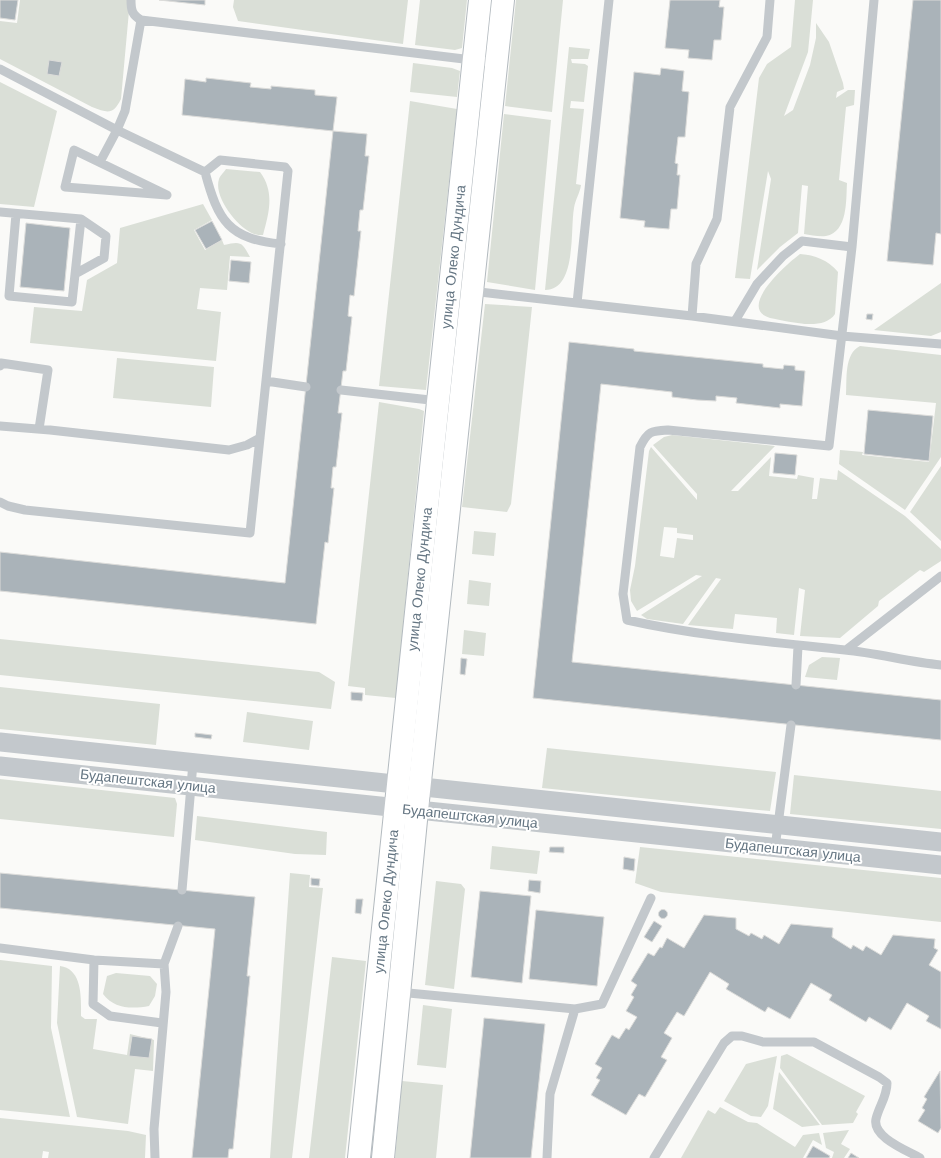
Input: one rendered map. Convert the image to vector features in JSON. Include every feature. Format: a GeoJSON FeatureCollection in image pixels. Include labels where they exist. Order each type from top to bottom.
{"type":"FeatureCollection","features":[{"type":"Feature","properties":{"kind":"street","name":"улица Олеко Дундича"},"geometry":{"type":"LineString","coordinates":[[461,290],[473,60],[480,0]]}},
{"type":"Feature","properties":{"kind":"street","name":"улица Олеко Дундича"},"geometry":{"type":"LineString","coordinates":[[383,1158],[395,808],[449,402],[461,290],[497,63],[503,0]]}},
{"type":"Feature","properties":{"kind":"street","name":"улица Олеко Дундича"},"geometry":{"type":"LineString","coordinates":[[359,1158],[388,991],[420,787],[449,402]]}},
{"type":"Feature","properties":{"kind":"street","name":"Будапештская улица"},"geometry":{"type":"LineString","coordinates":[[0,742],[941,842]]}},
{"type":"Feature","properties":{"kind":"street","name":"Будапештская улица"},"geometry":{"type":"LineString","coordinates":[[0,766],[941,865]]}},
{"type":"Feature","properties":{"kind":"lane"},"geometry":{"type":"LineString","coordinates":[[131,0],[131,10],[134,16],[141,20],[497,63]]}},
{"type":"Feature","properties":{"kind":"lane"},"geometry":{"type":"LineString","coordinates":[[577,302],[609,0]]}},
{"type":"Feature","properties":{"kind":"lane"},"geometry":{"type":"LineString","coordinates":[[692,316],[696,264],[717,219],[730,107],[767,37],[770,0]]}},
{"type":"Feature","properties":{"kind":"lane"},"geometry":{"type":"LineString","coordinates":[[874,0],[852,247],[829,446],[668,430],[652,431],[645,437],[640,447],[623,594],[627,620],[670,630],[798,646],[846,650],[941,665]]}},
{"type":"Feature","properties":{"kind":"lane"},"geometry":{"type":"LineString","coordinates":[[100,162],[125,111],[141,20]]}},
{"type":"Feature","properties":{"kind":"lane"},"geometry":{"type":"LineString","coordinates":[[0,69],[117,130],[205,172]]}},
{"type":"Feature","properties":{"kind":"lane"},"geometry":{"type":"LineString","coordinates":[[74,150],[100,162],[167,195],[64,187],[74,150]]}},
{"type":"Feature","properties":{"kind":"lane"},"geometry":{"type":"LineString","coordinates":[[0,502],[8,506],[25,510],[250,533],[288,171],[285,167],[220,160],[205,172]]}},
{"type":"Feature","properties":{"kind":"lane"},"geometry":{"type":"LineString","coordinates":[[205,172],[209,188],[220,215],[230,228],[244,237],[259,242],[281,244]]}},
{"type":"Feature","properties":{"kind":"lane"},"geometry":{"type":"LineString","coordinates":[[0,212],[81,219],[106,236],[104,258],[75,274]]}},
{"type":"Feature","properties":{"kind":"lane"},"geometry":{"type":"LineString","coordinates":[[16,214],[9,296],[72,302],[81,219]]}},
{"type":"Feature","properties":{"kind":"lane"},"geometry":{"type":"LineString","coordinates":[[735,321],[756,284],[783,256],[802,241],[852,247]]}},
{"type":"Feature","properties":{"kind":"lane"},"geometry":{"type":"LineString","coordinates":[[461,290],[735,321],[842,336],[941,344]]}},
{"type":"Feature","properties":{"kind":"lane"},"geometry":{"type":"LineString","coordinates":[[0,366],[1,363],[48,370],[39,429]]}},
{"type":"Feature","properties":{"kind":"lane"},"geometry":{"type":"LineString","coordinates":[[266,381],[306,387]]}},
{"type":"Feature","properties":{"kind":"lane"},"geometry":{"type":"LineString","coordinates":[[341,390],[449,402]]}},
{"type":"Feature","properties":{"kind":"lane"},"geometry":{"type":"LineString","coordinates":[[0,426],[229,450],[248,445],[260,438]]}},
{"type":"Feature","properties":{"kind":"lane"},"geometry":{"type":"LineString","coordinates":[[846,650],[941,576]]}},
{"type":"Feature","properties":{"kind":"lane"},"geometry":{"type":"LineString","coordinates":[[796,685],[798,646]]}},
{"type":"Feature","properties":{"kind":"lane"},"geometry":{"type":"LineString","coordinates":[[775,848],[791,725]]}},
{"type":"Feature","properties":{"kind":"lane"},"geometry":{"type":"LineString","coordinates":[[182,890],[193,763]]}},
{"type":"Feature","properties":{"kind":"lane"},"geometry":{"type":"LineString","coordinates":[[388,991],[575,1009],[602,1004],[651,898]]}},
{"type":"Feature","properties":{"kind":"lane"},"geometry":{"type":"LineString","coordinates":[[155,1158],[154,1129],[162,1023],[166,992],[164,964],[178,926]]}},
{"type":"Feature","properties":{"kind":"lane"},"geometry":{"type":"LineString","coordinates":[[0,948],[94,960],[164,964]]}},
{"type":"Feature","properties":{"kind":"lane"},"geometry":{"type":"LineString","coordinates":[[94,960],[92,1004],[110,1016],[162,1023]]}},
{"type":"Feature","properties":{"kind":"lane"},"geometry":{"type":"LineString","coordinates":[[547,1158],[550,1094],[575,1009]]}},
{"type":"Feature","properties":{"kind":"lane"},"geometry":{"type":"LineString","coordinates":[[654,1158],[724,1043],[732,1036],[742,1036],[764,1042],[814,1042],[879,1077],[887,1084],[887,1094],[876,1119],[876,1128],[880,1135],[920,1158]]}},
{"type":"Feature","properties":{"kind":"shaded area"},"geometry":{"type":"Polygon","coordinates":[[[20,0],[130,0],[121,99],[113,110],[102,111],[92,107],[0,59],[0,21],[17,23],[20,0]]]}},
{"type":"Feature","properties":{"kind":"shaded area"},"geometry":{"type":"Polygon","coordinates":[[[234,0],[408,0],[403,44],[238,21],[233,7],[234,0]]]}},
{"type":"Feature","properties":{"kind":"shaded area"},"geometry":{"type":"Polygon","coordinates":[[[420,0],[467,0],[462,48],[455,50],[415,45],[420,0]]]}},
{"type":"Feature","properties":{"kind":"shaded area"},"geometry":{"type":"Polygon","coordinates":[[[516,0],[563,0],[552,112],[505,106],[516,0]]]}},
{"type":"Feature","properties":{"kind":"shaded area"},"geometry":{"type":"Polygon","coordinates":[[[795,0],[813,0],[808,52],[784,116],[793,110],[810,65],[816,38],[816,23],[829,42],[843,83],[844,89],[837,92],[836,98],[848,90],[855,90],[854,105],[846,107],[839,180],[847,183],[846,206],[842,222],[833,233],[826,236],[804,234],[808,186],[802,185],[798,233],[780,247],[757,270],[771,179],[768,171],[750,279],[735,278],[759,78],[767,64],[791,47],[795,0]]]}},
{"type":"Feature","properties":{"kind":"shaded area"},"geometry":{"type":"Polygon","coordinates":[[[569,47],[590,49],[588,59],[571,59],[572,63],[585,64],[588,66],[584,102],[571,101],[570,108],[584,109],[576,184],[581,185],[574,208],[572,244],[567,270],[562,280],[555,287],[545,290],[569,47]]]}},
{"type":"Feature","properties":{"kind":"shaded area"},"geometry":{"type":"Polygon","coordinates":[[[413,63],[452,68],[460,71],[457,97],[410,92],[413,63]]]}},
{"type":"Feature","properties":{"kind":"shaded area"},"geometry":{"type":"Polygon","coordinates":[[[0,82],[57,111],[34,207],[0,204],[0,82]]]}},
{"type":"Feature","properties":{"kind":"shaded area"},"geometry":{"type":"Polygon","coordinates":[[[410,101],[457,109],[426,390],[379,386],[410,101]]]}},
{"type":"Feature","properties":{"kind":"shaded area"},"geometry":{"type":"Polygon","coordinates":[[[504,114],[551,120],[535,290],[487,282],[504,114]]]}},
{"type":"Feature","properties":{"kind":"shaded area"},"geometry":{"type":"Polygon","coordinates":[[[226,169],[260,172],[265,180],[268,187],[269,211],[263,235],[257,235],[248,231],[234,219],[223,203],[218,186],[219,179],[226,169]]]}},
{"type":"Feature","properties":{"kind":"shaded area"},"geometry":{"type":"Polygon","coordinates":[[[203,204],[212,220],[194,230],[205,250],[222,240],[224,245],[234,243],[240,244],[245,248],[250,257],[230,256],[227,290],[200,288],[197,309],[221,312],[216,361],[30,343],[34,307],[82,311],[87,280],[117,263],[120,228],[203,204]]]}},
{"type":"Feature","properties":{"kind":"shaded area"},"geometry":{"type":"Polygon","coordinates":[[[800,254],[821,259],[830,264],[838,272],[835,314],[830,319],[822,323],[795,323],[770,318],[761,313],[759,305],[761,296],[785,266],[800,254]]]}},
{"type":"Feature","properties":{"kind":"shaded area"},"geometry":{"type":"Polygon","coordinates":[[[941,283],[941,332],[931,336],[874,330],[941,283]]]}},
{"type":"Feature","properties":{"kind":"shaded area"},"geometry":{"type":"Polygon","coordinates":[[[485,304],[532,307],[511,504],[507,512],[462,507],[485,304]]]}},
{"type":"Feature","properties":{"kind":"shaded area"},"geometry":{"type":"Polygon","coordinates":[[[860,346],[941,355],[941,457],[905,510],[839,464],[840,450],[863,452],[862,455],[929,462],[936,403],[846,395],[847,368],[849,361],[851,355],[860,346]]]}},
{"type":"Feature","properties":{"kind":"shaded area"},"geometry":{"type":"Polygon","coordinates":[[[117,358],[214,367],[211,407],[113,398],[117,358]]]}},
{"type":"Feature","properties":{"kind":"shaded area"},"geometry":{"type":"Polygon","coordinates":[[[379,402],[424,411],[396,698],[365,695],[365,688],[348,686],[379,402]]]}},
{"type":"Feature","properties":{"kind":"shaded area"},"geometry":{"type":"Polygon","coordinates":[[[672,435],[775,446],[731,491],[738,491],[771,457],[769,476],[797,479],[798,475],[814,478],[812,499],[817,499],[820,478],[837,480],[838,470],[905,516],[941,549],[941,561],[924,572],[920,570],[879,601],[878,606],[840,638],[800,636],[805,590],[799,588],[794,635],[776,633],[777,618],[735,614],[733,629],[688,625],[721,579],[716,578],[683,624],[647,619],[641,615],[702,576],[696,575],[637,611],[631,601],[630,590],[635,566],[649,451],[651,447],[697,500],[697,494],[653,445],[664,437],[672,435]],[[664,527],[660,556],[674,558],[677,538],[693,540],[693,535],[677,533],[677,528],[664,527]]]}},
{"type":"Feature","properties":{"kind":"shaded area"},"geometry":{"type":"Polygon","coordinates":[[[941,466],[941,541],[910,512],[941,466]]]}},
{"type":"Feature","properties":{"kind":"shaded area"},"geometry":{"type":"Polygon","coordinates":[[[474,531],[496,533],[494,556],[472,554],[474,531]]]}},
{"type":"Feature","properties":{"kind":"shaded area"},"geometry":{"type":"Polygon","coordinates":[[[469,580],[491,583],[489,606],[467,604],[469,580]]]}},
{"type":"Feature","properties":{"kind":"shaded area"},"geometry":{"type":"Polygon","coordinates":[[[464,630],[486,633],[484,656],[462,654],[464,630]]]}},
{"type":"Feature","properties":{"kind":"shaded area"},"geometry":{"type":"Polygon","coordinates":[[[0,639],[319,672],[335,682],[331,709],[0,675],[0,639]]]}},
{"type":"Feature","properties":{"kind":"shaded area"},"geometry":{"type":"Polygon","coordinates":[[[822,657],[840,658],[837,680],[805,677],[809,665],[822,657]]]}},
{"type":"Feature","properties":{"kind":"shaded area"},"geometry":{"type":"Polygon","coordinates":[[[0,687],[160,704],[156,745],[0,729],[0,687]]]}},
{"type":"Feature","properties":{"kind":"shaded area"},"geometry":{"type":"Polygon","coordinates":[[[247,712],[313,721],[309,750],[243,742],[247,712]]]}},
{"type":"Feature","properties":{"kind":"shaded area"},"geometry":{"type":"Polygon","coordinates":[[[547,748],[776,772],[770,811],[542,788],[547,748]]]}},
{"type":"Feature","properties":{"kind":"shaded area"},"geometry":{"type":"Polygon","coordinates":[[[794,775],[941,791],[941,829],[790,814],[794,775]]]}},
{"type":"Feature","properties":{"kind":"shaded area"},"geometry":{"type":"Polygon","coordinates":[[[0,779],[175,798],[177,804],[174,837],[0,819],[0,779]]]}},
{"type":"Feature","properties":{"kind":"shaded area"},"geometry":{"type":"Polygon","coordinates":[[[197,816],[327,832],[326,855],[295,854],[195,840],[197,816]]]}},
{"type":"Feature","properties":{"kind":"shaded area"},"geometry":{"type":"Polygon","coordinates":[[[492,846],[540,851],[537,874],[490,869],[492,846]]]}},
{"type":"Feature","properties":{"kind":"shaded area"},"geometry":{"type":"Polygon","coordinates":[[[640,847],[941,878],[941,922],[661,892],[635,883],[640,847]]]}},
{"type":"Feature","properties":{"kind":"shaded area"},"geometry":{"type":"Polygon","coordinates":[[[290,873],[310,875],[309,887],[323,888],[292,1158],[270,1158],[290,873]]]}},
{"type":"Feature","properties":{"kind":"shaded area"},"geometry":{"type":"Polygon","coordinates":[[[436,881],[461,884],[465,889],[454,989],[425,985],[436,881]]]}},
{"type":"Feature","properties":{"kind":"shaded area"},"geometry":{"type":"Polygon","coordinates":[[[332,957],[366,961],[345,1158],[309,1158],[332,957]]]}},
{"type":"Feature","properties":{"kind":"shaded area"},"geometry":{"type":"Polygon","coordinates":[[[0,960],[52,966],[51,1028],[70,1117],[0,1110],[0,960]]]}},
{"type":"Feature","properties":{"kind":"shaded area"},"geometry":{"type":"Polygon","coordinates":[[[60,966],[68,968],[77,979],[81,1001],[81,1016],[85,1019],[97,1019],[93,1049],[127,1055],[130,1034],[154,1040],[153,1071],[135,1069],[128,1124],[77,1117],[57,1023],[60,966]]]}},
{"type":"Feature","properties":{"kind":"shaded area"},"geometry":{"type":"Polygon","coordinates":[[[116,973],[150,976],[157,984],[155,996],[149,1006],[136,1008],[124,1007],[112,1003],[107,999],[103,994],[107,976],[116,973]]]}},
{"type":"Feature","properties":{"kind":"shaded area"},"geometry":{"type":"Polygon","coordinates":[[[423,1005],[452,1009],[446,1068],[417,1065],[423,1005]]]}},
{"type":"Feature","properties":{"kind":"shaded area"},"geometry":{"type":"Polygon","coordinates":[[[787,1054],[865,1096],[856,1112],[858,1114],[853,1123],[822,1125],[780,1068],[781,1056],[787,1054]]]}},
{"type":"Feature","properties":{"kind":"shaded area"},"geometry":{"type":"Polygon","coordinates":[[[777,1056],[768,1106],[761,1117],[751,1116],[724,1101],[746,1064],[777,1056]]]}},
{"type":"Feature","properties":{"kind":"shaded area"},"geometry":{"type":"Polygon","coordinates":[[[779,1072],[820,1125],[802,1127],[773,1109],[779,1072]]]}},
{"type":"Feature","properties":{"kind":"shaded area"},"geometry":{"type":"Polygon","coordinates":[[[402,1081],[443,1085],[436,1158],[395,1158],[402,1081]]]}},
{"type":"Feature","properties":{"kind":"shaded area"},"geometry":{"type":"Polygon","coordinates":[[[720,1107],[748,1122],[757,1123],[795,1147],[803,1135],[819,1133],[822,1145],[813,1140],[803,1158],[681,1158],[708,1110],[715,1114],[720,1107]]]}},
{"type":"Feature","properties":{"kind":"shaded area"},"geometry":{"type":"Polygon","coordinates":[[[0,1118],[128,1131],[146,1135],[145,1158],[48,1158],[49,1152],[43,1151],[42,1158],[0,1158],[0,1118]]]}},
{"type":"Feature","properties":{"kind":"shaded area"},"geometry":{"type":"Polygon","coordinates":[[[849,1130],[841,1144],[850,1149],[844,1158],[832,1158],[834,1152],[826,1148],[823,1133],[849,1130]]]}},
{"type":"Feature","properties":{"kind":"building"},"geometry":{"type":"Polygon","coordinates":[[[0,0],[18,0],[15,20],[0,18],[0,0]]]}},
{"type":"Feature","properties":{"kind":"building"},"geometry":{"type":"Polygon","coordinates":[[[159,0],[205,0],[205,5],[159,0]]]}},
{"type":"Feature","properties":{"kind":"building"},"geometry":{"type":"Polygon","coordinates":[[[670,0],[720,0],[719,7],[724,7],[721,40],[714,40],[712,60],[688,58],[689,50],[665,48],[670,0]]]}},
{"type":"Feature","properties":{"kind":"building"},"geometry":{"type":"Polygon","coordinates":[[[913,0],[941,0],[941,234],[936,233],[933,265],[887,261],[913,0]]]}},
{"type":"Feature","properties":{"kind":"building"},"geometry":{"type":"Polygon","coordinates":[[[49,60],[62,62],[59,76],[47,74],[49,60]]]}},
{"type":"Feature","properties":{"kind":"building"},"geometry":{"type":"Polygon","coordinates":[[[661,68],[684,71],[682,91],[689,92],[685,137],[678,137],[675,163],[678,164],[677,175],[680,175],[677,209],[671,209],[669,229],[644,227],[645,221],[620,218],[634,72],[660,75],[661,68]]]}},
{"type":"Feature","properties":{"kind":"building"},"geometry":{"type":"Polygon","coordinates":[[[206,78],[251,83],[250,87],[271,89],[271,86],[315,90],[315,95],[337,97],[333,131],[182,115],[185,79],[206,82],[206,78]]]}},
{"type":"Feature","properties":{"kind":"building"},"geometry":{"type":"Polygon","coordinates":[[[333,131],[367,134],[365,156],[369,156],[363,210],[360,210],[358,231],[361,231],[354,296],[350,295],[348,316],[352,317],[346,371],[343,371],[338,413],[342,413],[336,467],[333,467],[331,488],[334,488],[328,543],[325,542],[316,624],[0,591],[0,552],[285,583],[333,131]]]}},
{"type":"Feature","properties":{"kind":"building"},"geometry":{"type":"Polygon","coordinates":[[[212,221],[222,240],[206,249],[195,230],[212,221]]]}},
{"type":"Feature","properties":{"kind":"building"},"geometry":{"type":"Polygon","coordinates":[[[26,223],[70,228],[64,291],[20,287],[26,223]]]}},
{"type":"Feature","properties":{"kind":"building"},"geometry":{"type":"Polygon","coordinates":[[[231,260],[251,262],[249,283],[229,281],[231,260]]]}},
{"type":"Feature","properties":{"kind":"building"},"geometry":{"type":"Polygon","coordinates":[[[867,314],[873,314],[872,320],[866,319],[867,314]]]}},
{"type":"Feature","properties":{"kind":"building"},"geometry":{"type":"Polygon","coordinates":[[[569,342],[634,349],[634,351],[763,364],[763,367],[783,369],[784,365],[795,366],[795,370],[805,371],[802,406],[780,404],[780,408],[736,403],[737,398],[716,396],[716,401],[697,400],[672,397],[672,392],[601,384],[572,662],[941,700],[941,740],[533,698],[569,342]]]}},
{"type":"Feature","properties":{"kind":"building"},"geometry":{"type":"Polygon","coordinates":[[[868,410],[933,416],[929,461],[864,454],[868,410]]]}},
{"type":"Feature","properties":{"kind":"building"},"geometry":{"type":"Polygon","coordinates":[[[775,453],[797,455],[795,475],[773,473],[775,453]]]}},
{"type":"Feature","properties":{"kind":"building"},"geometry":{"type":"Polygon","coordinates":[[[461,658],[467,659],[465,675],[460,674],[461,658]]]}},
{"type":"Feature","properties":{"kind":"building"},"geometry":{"type":"Polygon","coordinates":[[[351,692],[363,693],[362,701],[351,700],[351,692]]]}},
{"type":"Feature","properties":{"kind":"building"},"geometry":{"type":"Polygon","coordinates":[[[195,733],[212,735],[211,739],[195,737],[195,733]]]}},
{"type":"Feature","properties":{"kind":"building"},"geometry":{"type":"Polygon","coordinates":[[[550,847],[564,847],[564,853],[549,852],[550,847]]]}},
{"type":"Feature","properties":{"kind":"building"},"geometry":{"type":"Polygon","coordinates":[[[624,857],[635,859],[634,871],[623,869],[624,857]]]}},
{"type":"Feature","properties":{"kind":"building"},"geometry":{"type":"Polygon","coordinates":[[[0,873],[255,897],[247,976],[250,976],[233,1149],[229,1149],[228,1158],[192,1158],[215,929],[0,908],[0,873]]]}},
{"type":"Feature","properties":{"kind":"building"},"geometry":{"type":"Polygon","coordinates":[[[311,878],[320,879],[319,886],[311,885],[311,878]]]}},
{"type":"Feature","properties":{"kind":"building"},"geometry":{"type":"Polygon","coordinates":[[[529,880],[541,881],[540,893],[528,891],[529,880]]]}},
{"type":"Feature","properties":{"kind":"building"},"geometry":{"type":"Polygon","coordinates":[[[480,891],[531,896],[522,983],[471,977],[480,891]]]}},
{"type":"Feature","properties":{"kind":"building"},"geometry":{"type":"Polygon","coordinates":[[[356,899],[363,899],[361,914],[355,913],[356,899]]]}},
{"type":"Feature","properties":{"kind":"building"},"geometry":{"type":"Polygon","coordinates":[[[536,910],[604,917],[597,986],[529,979],[536,910]]]}},
{"type":"Feature","properties":{"kind":"building"},"geometry":{"type":"Polygon","coordinates":[[[661,910],[665,910],[667,914],[665,918],[661,918],[659,916],[659,912],[661,910]]]}},
{"type":"Feature","properties":{"kind":"building"},"geometry":{"type":"Polygon","coordinates":[[[704,915],[736,918],[736,929],[749,936],[751,933],[762,939],[764,935],[779,944],[791,924],[833,928],[832,937],[851,949],[853,945],[863,951],[866,946],[881,955],[893,935],[935,939],[934,948],[938,950],[929,965],[941,972],[941,1029],[926,1021],[929,1016],[907,1003],[891,1030],[869,1017],[866,1022],[829,1000],[832,995],[811,983],[790,1019],[768,1007],[765,1012],[726,989],[729,984],[710,972],[684,1016],[677,1012],[664,1033],[672,1038],[661,1057],[667,1060],[645,1097],[639,1094],[626,1115],[591,1095],[600,1080],[596,1078],[602,1068],[595,1064],[612,1035],[619,1039],[626,1028],[629,1030],[637,1017],[626,1011],[634,997],[631,995],[637,985],[631,981],[648,953],[654,956],[660,947],[662,948],[667,938],[684,948],[704,915]]]}},
{"type":"Feature","properties":{"kind":"building"},"geometry":{"type":"Polygon","coordinates":[[[654,921],[662,926],[652,942],[644,937],[654,921]]]}},
{"type":"Feature","properties":{"kind":"building"},"geometry":{"type":"Polygon","coordinates":[[[484,1018],[545,1024],[531,1158],[470,1158],[484,1018]]]}},
{"type":"Feature","properties":{"kind":"building"},"geometry":{"type":"Polygon","coordinates":[[[132,1036],[152,1039],[149,1058],[129,1056],[132,1036]]]}},
{"type":"Feature","properties":{"kind":"building"},"geometry":{"type":"Polygon","coordinates":[[[940,1071],[941,1128],[938,1133],[918,1121],[925,1110],[922,1108],[927,1099],[924,1097],[940,1071]]]}},
{"type":"Feature","properties":{"kind":"building"},"geometry":{"type":"Polygon","coordinates":[[[813,1146],[830,1156],[829,1158],[806,1158],[813,1146]]]}},
{"type":"Feature","properties":{"kind":"building"},"geometry":{"type":"Polygon","coordinates":[[[851,1153],[859,1158],[848,1158],[851,1153]]]}}]}
